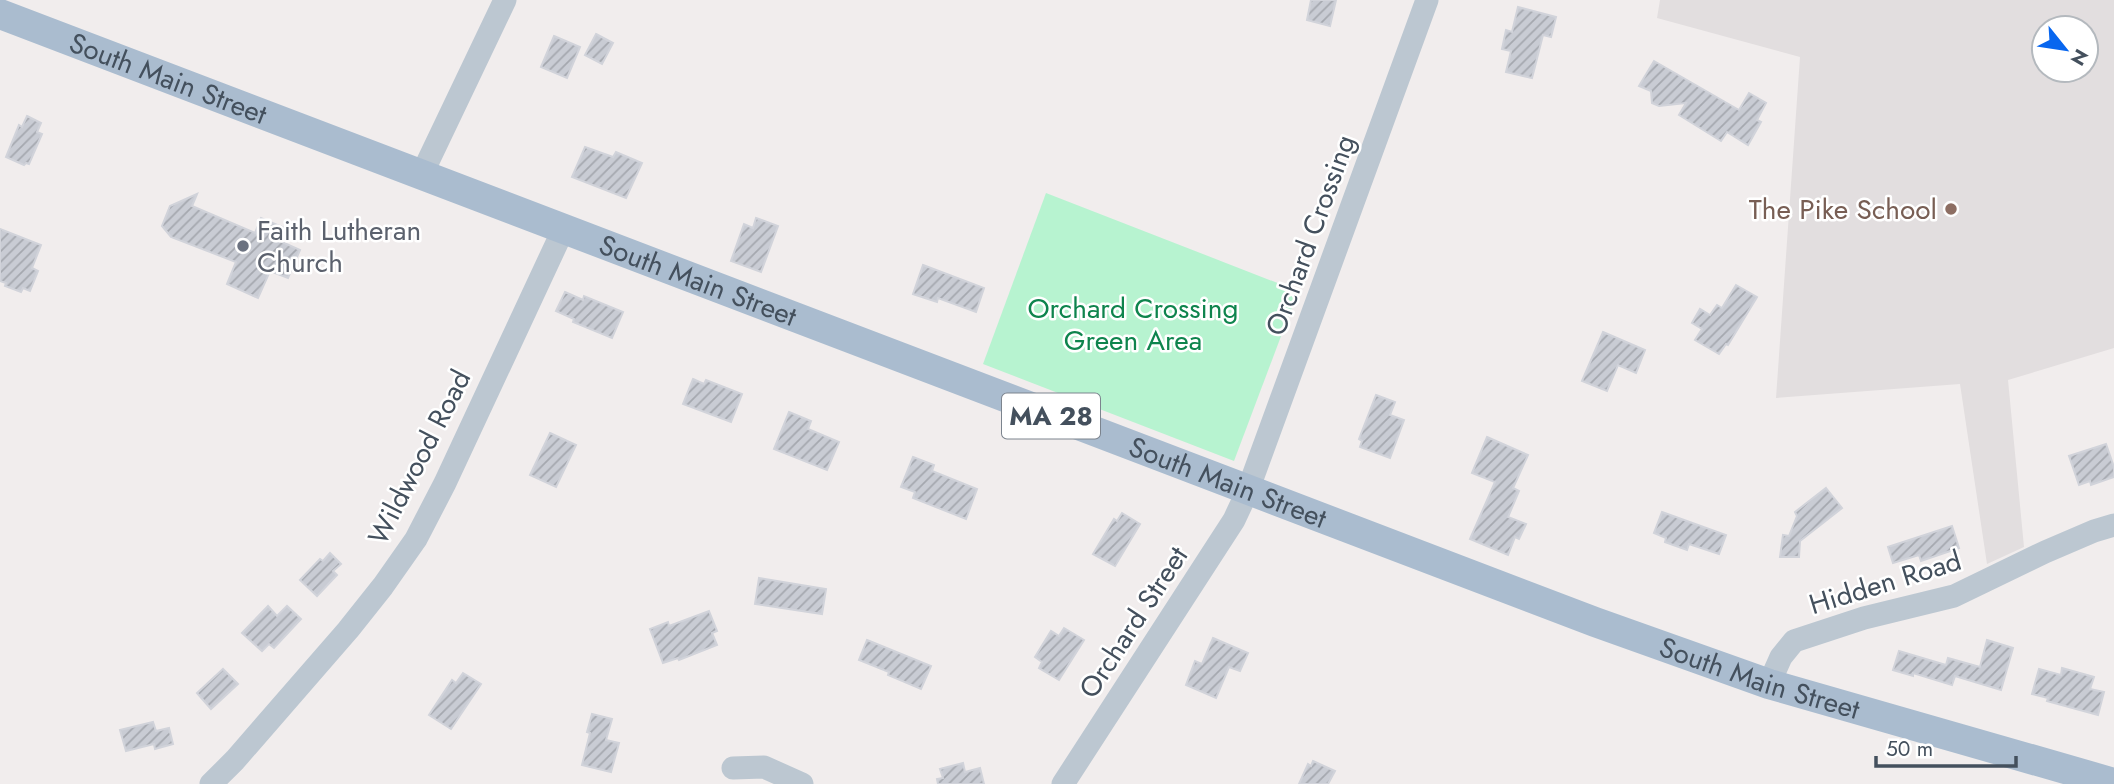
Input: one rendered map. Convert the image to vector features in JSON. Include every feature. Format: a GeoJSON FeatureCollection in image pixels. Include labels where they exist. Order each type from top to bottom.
{"type":"FeatureCollection","features":[{"type":"Feature","properties":{"kind":"main road","name":"South Main Street"},"geometry":{"type":"LineString","coordinates":[[0,14],[1595,622],[1769,684],[2114,783]]}},
{"type":"Feature","properties":{"kind":"street"},"geometry":{"type":"LineString","coordinates":[[0,14],[6,0]]}},
{"type":"Feature","properties":{"kind":"street"},"geometry":{"type":"LineString","coordinates":[[421,176],[505,0]]}},
{"type":"Feature","properties":{"kind":"street","name":"Orchard Crossing"},"geometry":{"type":"LineString","coordinates":[[1248,490],[1427,0]]}},
{"type":"Feature","properties":{"kind":"street","name":"Wildwood Road"},"geometry":{"type":"LineString","coordinates":[[211,784],[235,761],[348,630],[416,539],[456,461],[563,230]]}},
{"type":"Feature","properties":{"kind":"street","name":"Orchard Street"},"geometry":{"type":"LineString","coordinates":[[1063,784],[1234,520],[1248,490]]}},
{"type":"Feature","properties":{"kind":"street","name":"Hidden Road"},"geometry":{"type":"LineString","coordinates":[[1769,684],[1781,657],[1794,641],[1864,618],[1954,596],[2045,552],[2114,525]]}},
{"type":"Feature","properties":{"kind":"street"},"geometry":{"type":"LineString","coordinates":[[733,768],[764,766],[802,784]]}},
{"type":"Feature","properties":{"kind":"shaded area","name":"The Pike School"},"geometry":{"type":"Polygon","coordinates":[[[1660,0],[2114,0],[2114,348],[2008,380],[2024,547],[1987,564],[1960,384],[1776,398],[1800,57],[1657,18],[1660,0]]]}},
{"type":"Feature","properties":{"kind":"green space","name":"Orchard Crossing Green Area"},"geometry":{"type":"Polygon","coordinates":[[[1046,193],[1298,291],[1234,461],[983,364],[1046,193]]]}},
{"type":"Feature","properties":{"kind":"building"},"geometry":{"type":"Polygon","coordinates":[[[1311,0],[1336,0],[1330,26],[1307,20],[1311,0]]]}},
{"type":"Feature","properties":{"kind":"building"},"geometry":{"type":"Polygon","coordinates":[[[1518,7],[1556,17],[1551,37],[1543,35],[1532,78],[1506,72],[1511,51],[1502,49],[1506,30],[1512,32],[1518,7]]]}},
{"type":"Feature","properties":{"kind":"building"},"geometry":{"type":"Polygon","coordinates":[[[596,34],[613,43],[602,64],[585,55],[596,34]]]}},
{"type":"Feature","properties":{"kind":"building"},"geometry":{"type":"Polygon","coordinates":[[[554,36],[580,47],[567,78],[541,67],[554,36]]]}},
{"type":"Feature","properties":{"kind":"building"},"geometry":{"type":"Polygon","coordinates":[[[1654,61],[1739,110],[1749,93],[1766,103],[1757,120],[1761,122],[1748,145],[1727,132],[1721,141],[1679,115],[1686,103],[1659,106],[1652,103],[1651,91],[1639,86],[1654,61]]]}},
{"type":"Feature","properties":{"kind":"building"},"geometry":{"type":"Polygon","coordinates":[[[27,116],[41,123],[37,132],[42,134],[29,164],[24,165],[6,157],[19,125],[22,127],[27,116]]]}},
{"type":"Feature","properties":{"kind":"building"},"geometry":{"type":"Polygon","coordinates":[[[585,147],[613,157],[616,152],[642,163],[626,198],[572,177],[585,147]]]}},
{"type":"Feature","properties":{"kind":"building","name":"Faith Lutheran Church"},"geometry":{"type":"Polygon","coordinates":[[[197,194],[192,206],[255,233],[261,218],[287,229],[282,242],[300,250],[288,278],[270,271],[258,298],[227,284],[236,262],[171,237],[162,226],[170,206],[197,194]]]}},
{"type":"Feature","properties":{"kind":"building"},"geometry":{"type":"Polygon","coordinates":[[[756,218],[778,226],[761,272],[731,261],[744,224],[753,228],[756,218]]]}},
{"type":"Feature","properties":{"kind":"building"},"geometry":{"type":"Polygon","coordinates":[[[0,229],[41,245],[32,268],[38,271],[30,291],[23,288],[21,292],[5,286],[6,283],[0,281],[0,229]]]}},
{"type":"Feature","properties":{"kind":"building"},"geometry":{"type":"Polygon","coordinates":[[[923,265],[984,288],[976,312],[938,298],[937,302],[913,294],[923,265]]]}},
{"type":"Feature","properties":{"kind":"building"},"geometry":{"type":"Polygon","coordinates":[[[1736,285],[1757,297],[1728,345],[1726,344],[1719,354],[1695,340],[1702,329],[1692,323],[1700,309],[1710,315],[1717,305],[1722,308],[1736,285]]]}},
{"type":"Feature","properties":{"kind":"building"},"geometry":{"type":"Polygon","coordinates":[[[565,292],[583,300],[584,296],[623,312],[612,338],[573,322],[574,319],[556,311],[565,292]]]}},
{"type":"Feature","properties":{"kind":"building"},"geometry":{"type":"Polygon","coordinates":[[[1603,332],[1645,350],[1636,373],[1618,365],[1607,391],[1582,381],[1603,332]]]}},
{"type":"Feature","properties":{"kind":"building"},"geometry":{"type":"Polygon","coordinates":[[[693,379],[704,384],[706,380],[742,394],[731,422],[683,404],[693,379]]]}},
{"type":"Feature","properties":{"kind":"building"},"geometry":{"type":"Polygon","coordinates":[[[1376,395],[1395,402],[1390,415],[1404,420],[1390,458],[1360,447],[1362,441],[1359,439],[1376,395]]]}},
{"type":"Feature","properties":{"kind":"building"},"geometry":{"type":"Polygon","coordinates":[[[789,412],[811,421],[808,429],[839,442],[827,470],[774,449],[789,412]]]}},
{"type":"Feature","properties":{"kind":"building"},"geometry":{"type":"Polygon","coordinates":[[[550,433],[576,445],[556,487],[530,475],[550,433]]]}},
{"type":"Feature","properties":{"kind":"building"},"geometry":{"type":"Polygon","coordinates":[[[1487,437],[1528,455],[1513,488],[1519,491],[1508,517],[1526,524],[1519,539],[1515,537],[1508,555],[1470,539],[1495,482],[1472,473],[1487,437]]]}},
{"type":"Feature","properties":{"kind":"building"},"geometry":{"type":"Polygon","coordinates":[[[2106,444],[2114,467],[2114,477],[2091,485],[2090,481],[2079,485],[2069,456],[2106,444]]]}},
{"type":"Feature","properties":{"kind":"building"},"geometry":{"type":"Polygon","coordinates":[[[913,457],[934,465],[932,471],[977,489],[966,519],[913,498],[915,492],[901,487],[913,457]]]}},
{"type":"Feature","properties":{"kind":"building"},"geometry":{"type":"Polygon","coordinates":[[[1826,488],[1842,508],[1800,541],[1799,557],[1780,557],[1783,535],[1789,536],[1797,516],[1795,512],[1826,488]]]}},
{"type":"Feature","properties":{"kind":"building"},"geometry":{"type":"Polygon","coordinates":[[[1662,512],[1726,535],[1719,554],[1689,544],[1687,550],[1665,542],[1666,538],[1654,533],[1662,512]]]}},
{"type":"Feature","properties":{"kind":"building"},"geometry":{"type":"Polygon","coordinates":[[[1122,513],[1140,524],[1115,566],[1093,554],[1114,519],[1117,521],[1122,513]]]}},
{"type":"Feature","properties":{"kind":"building"},"geometry":{"type":"Polygon","coordinates":[[[1952,526],[1959,548],[1921,561],[1919,555],[1893,563],[1888,547],[1952,526]]]}},
{"type":"Feature","properties":{"kind":"building"},"geometry":{"type":"Polygon","coordinates":[[[330,553],[341,564],[333,571],[337,575],[317,596],[300,580],[320,559],[323,561],[330,553]]]}},
{"type":"Feature","properties":{"kind":"building"},"geometry":{"type":"Polygon","coordinates":[[[759,578],[826,589],[822,614],[755,604],[759,578]]]}},
{"type":"Feature","properties":{"kind":"building"},"geometry":{"type":"Polygon","coordinates":[[[268,606],[277,616],[287,606],[301,619],[274,648],[269,644],[262,651],[242,633],[268,606]]]}},
{"type":"Feature","properties":{"kind":"building"},"geometry":{"type":"Polygon","coordinates":[[[709,611],[717,631],[712,633],[717,645],[679,660],[678,658],[663,663],[650,629],[668,622],[669,626],[709,611]]]}},
{"type":"Feature","properties":{"kind":"building"},"geometry":{"type":"Polygon","coordinates":[[[1064,628],[1084,640],[1059,680],[1039,668],[1042,662],[1035,657],[1051,631],[1059,636],[1064,628]]]}},
{"type":"Feature","properties":{"kind":"building"},"geometry":{"type":"Polygon","coordinates":[[[1213,638],[1248,653],[1240,671],[1229,667],[1216,698],[1186,685],[1195,661],[1202,664],[1213,638]]]}},
{"type":"Feature","properties":{"kind":"building"},"geometry":{"type":"Polygon","coordinates":[[[867,640],[931,666],[921,689],[859,660],[867,640]]]}},
{"type":"Feature","properties":{"kind":"building"},"geometry":{"type":"Polygon","coordinates":[[[1987,640],[2013,648],[2001,690],[1955,676],[1952,685],[1893,670],[1899,651],[1946,665],[1948,658],[1980,667],[1987,640]]]}},
{"type":"Feature","properties":{"kind":"building"},"geometry":{"type":"Polygon","coordinates":[[[2062,668],[2094,677],[2090,689],[2104,692],[2098,715],[2047,701],[2048,698],[2032,694],[2039,669],[2061,675],[2062,668]]]}},
{"type":"Feature","properties":{"kind":"building"},"geometry":{"type":"Polygon","coordinates":[[[223,669],[238,684],[211,709],[197,693],[223,669]]]}},
{"type":"Feature","properties":{"kind":"building"},"geometry":{"type":"Polygon","coordinates":[[[463,673],[481,684],[451,729],[429,715],[452,680],[456,683],[463,673]]]}},
{"type":"Feature","properties":{"kind":"building"},"geometry":{"type":"Polygon","coordinates":[[[592,714],[612,719],[606,740],[619,743],[611,772],[582,765],[592,714]]]}},
{"type":"Feature","properties":{"kind":"building"},"geometry":{"type":"Polygon","coordinates":[[[153,722],[156,731],[169,728],[173,744],[155,749],[154,744],[126,751],[120,730],[153,722]]]}},
{"type":"Feature","properties":{"kind":"building"},"geometry":{"type":"Polygon","coordinates":[[[1313,761],[1335,771],[1328,784],[1299,784],[1308,764],[1311,766],[1313,761]]]}},
{"type":"Feature","properties":{"kind":"building"},"geometry":{"type":"Polygon","coordinates":[[[963,763],[965,772],[980,768],[984,784],[938,784],[937,779],[943,778],[940,769],[963,763]]]}},
{"type":"Feature","properties":{"kind":"place","name":"The Pike School"},"geometry":{"type":"Point","coordinates":[1951,209]}},
{"type":"Feature","properties":{"kind":"place","name":"Faith Lutheran Church"},"geometry":{"type":"Point","coordinates":[243,246]}}]}
